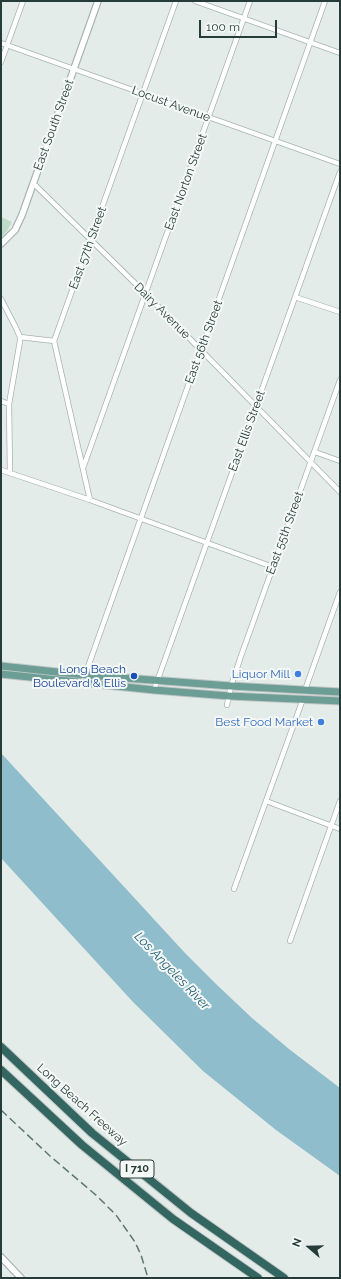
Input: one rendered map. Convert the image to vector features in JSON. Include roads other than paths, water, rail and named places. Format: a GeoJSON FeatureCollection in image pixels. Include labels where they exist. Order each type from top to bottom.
{"type":"FeatureCollection","features":[{"type":"Feature","properties":{"kind":"highway","name":"Long Beach Freeway"},"geometry":{"type":"LineString","coordinates":[[1,1048],[98,1138],[191,1212],[284,1278]]}},
{"type":"Feature","properties":{"kind":"highway","name":"I 710"},"geometry":{"type":"LineString","coordinates":[[1,1070],[82,1145],[173,1219],[258,1278]]}},
{"type":"Feature","properties":{"kind":"main road"},"geometry":{"type":"LineString","coordinates":[[1,666],[85,675],[231,686],[340,692]]}},
{"type":"Feature","properties":{"kind":"main road"},"geometry":{"type":"LineString","coordinates":[[1,674],[154,690],[229,696],[340,701]]}},
{"type":"Feature","properties":{"kind":"street"},"geometry":{"type":"LineString","coordinates":[[1,62],[23,1]]}},
{"type":"Feature","properties":{"kind":"street","name":"East South Street"},"geometry":{"type":"LineString","coordinates":[[1,244],[15,230],[98,1]]}},
{"type":"Feature","properties":{"kind":"street","name":"East 57th Street"},"geometry":{"type":"LineString","coordinates":[[54,342],[176,1]]}},
{"type":"Feature","properties":{"kind":"street"},"geometry":{"type":"LineString","coordinates":[[195,1],[340,53]]}},
{"type":"Feature","properties":{"kind":"street","name":"East Norton Street"},"geometry":{"type":"LineString","coordinates":[[83,470],[250,1]]}},
{"type":"Feature","properties":{"kind":"street","name":"East 56th Street"},"geometry":{"type":"LineString","coordinates":[[83,683],[325,1]]}},
{"type":"Feature","properties":{"kind":"street","name":"Locust Avenue"},"geometry":{"type":"LineString","coordinates":[[1,43],[340,164]]}},
{"type":"Feature","properties":{"kind":"street","name":"East Ellis Street"},"geometry":{"type":"LineString","coordinates":[[154,690],[340,172]]}},
{"type":"Feature","properties":{"kind":"street","name":"Dairy Avenue"},"geometry":{"type":"LineString","coordinates":[[33,183],[146,294],[340,492]]}},
{"type":"Feature","properties":{"kind":"street"},"geometry":{"type":"LineString","coordinates":[[295,296],[340,312]]}},
{"type":"Feature","properties":{"kind":"street"},"geometry":{"type":"LineString","coordinates":[[1,299],[20,337],[9,404],[10,473]]}},
{"type":"Feature","properties":{"kind":"street"},"geometry":{"type":"LineString","coordinates":[[20,337],[54,342],[90,500]]}},
{"type":"Feature","properties":{"kind":"street","name":"East 55th Street"},"geometry":{"type":"LineString","coordinates":[[227,705],[231,686],[340,380]]}},
{"type":"Feature","properties":{"kind":"street"},"geometry":{"type":"LineString","coordinates":[[1,401],[9,404]]}},
{"type":"Feature","properties":{"kind":"street"},"geometry":{"type":"LineString","coordinates":[[315,452],[340,461]]}},
{"type":"Feature","properties":{"kind":"street"},"geometry":{"type":"LineString","coordinates":[[1,470],[90,500],[273,567]]}},
{"type":"Feature","properties":{"kind":"street"},"geometry":{"type":"LineString","coordinates":[[305,690],[340,592]]}},
{"type":"Feature","properties":{"kind":"street"},"geometry":{"type":"LineString","coordinates":[[234,889],[303,699]]}},
{"type":"Feature","properties":{"kind":"street"},"geometry":{"type":"LineString","coordinates":[[266,801],[340,829]]}},
{"type":"Feature","properties":{"kind":"street"},"geometry":{"type":"LineString","coordinates":[[290,941],[340,801]]}},
{"type":"Feature","properties":{"kind":"street"},"geometry":{"type":"LineString","coordinates":[[1,1257],[21,1278]]}},
{"type":"Feature","properties":{"kind":"water","name":"Los Angeles River"},"geometry":{"type":"Polygon","coordinates":[[[1,753],[185,953],[216,984],[252,1018],[289,1049],[340,1088],[340,1176],[276,1130],[203,1071],[133,1002],[1,858],[1,753]]]}},
{"type":"Feature","properties":{"kind":"railway"},"geometry":{"type":"LineString","coordinates":[[1,1110],[50,1156],[97,1196],[116,1215],[135,1242],[141,1255],[148,1278]]}},
{"type":"Feature","properties":{"kind":"place","name":"Liquor Mill"},"geometry":{"type":"Point","coordinates":[298,674]}},
{"type":"Feature","properties":{"kind":"place","name":"Long Beach Boulevard & Ellis"},"geometry":{"type":"Point","coordinates":[134,676]}},
{"type":"Feature","properties":{"kind":"place","name":"Best Food Market"},"geometry":{"type":"Point","coordinates":[321,722]}}]}
